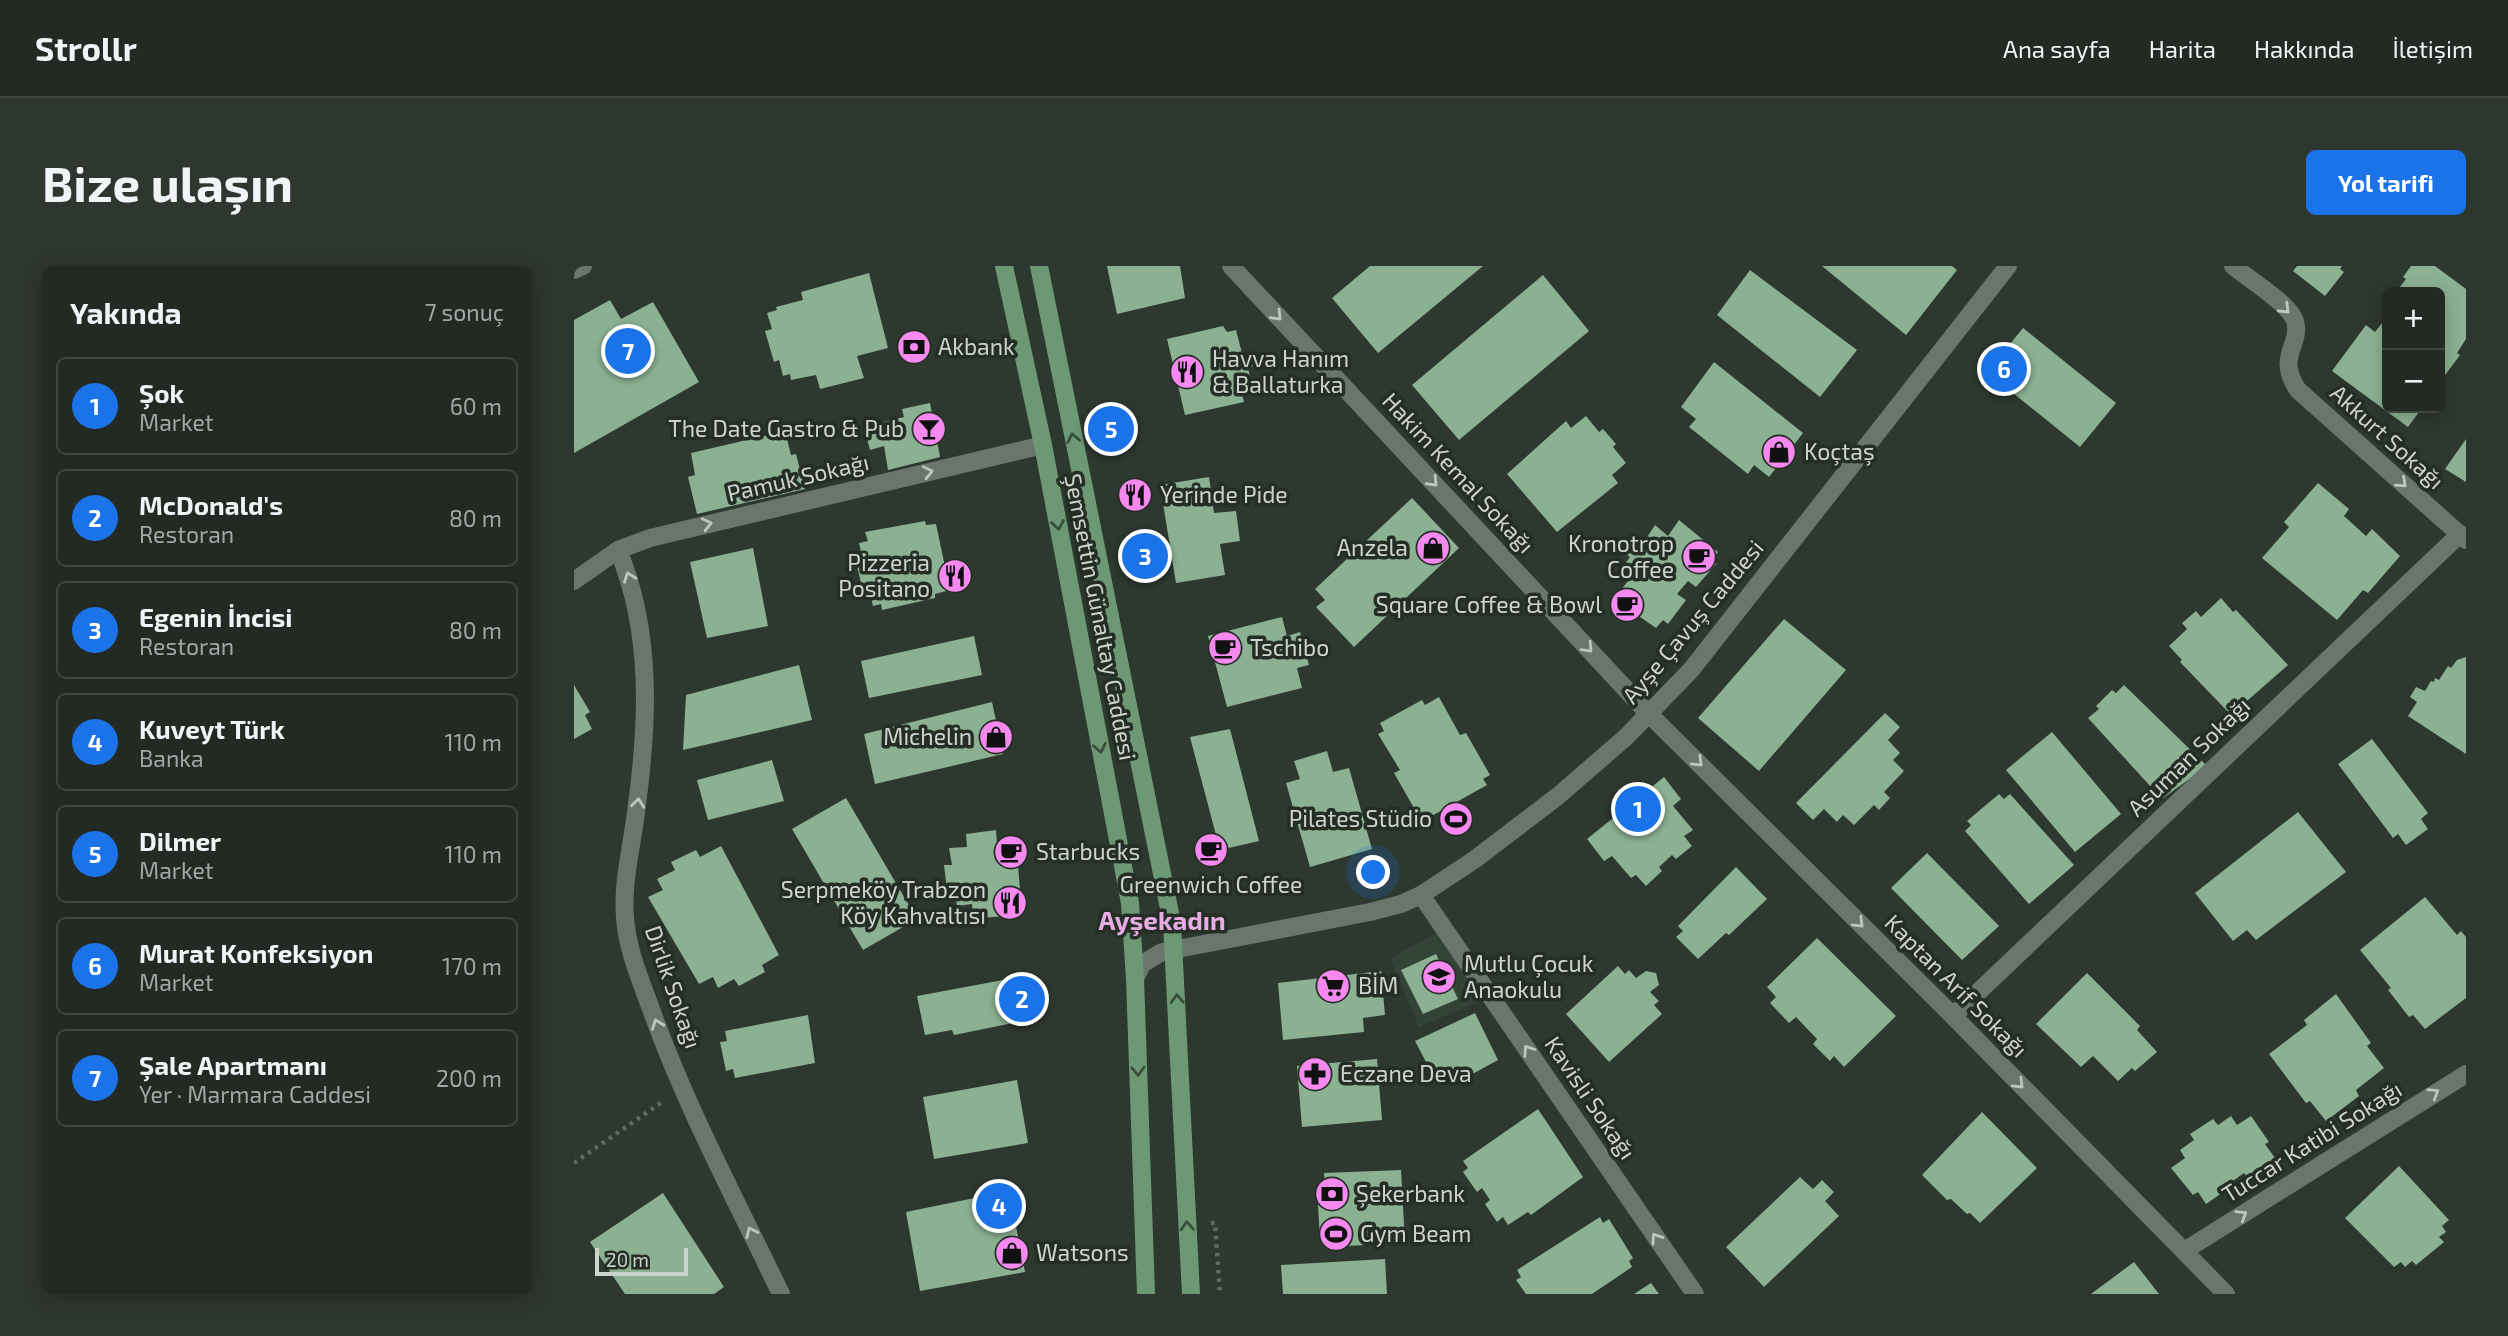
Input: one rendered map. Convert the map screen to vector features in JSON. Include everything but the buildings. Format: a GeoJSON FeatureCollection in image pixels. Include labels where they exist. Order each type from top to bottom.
{"type":"FeatureCollection","features":[{"type":"Feature","properties":{"kind":"main road","name":"Şemsettin Günaltay Caddesi"},"geometry":{"type":"LineString","coordinates":[[1004,266],[1043,445],[1127,886],[1135,979],[1146,1294]]}},
{"type":"Feature","properties":{"kind":"main road","name":"Şemsettin Günaltay Caddesi"},"geometry":{"type":"LineString","coordinates":[[1039,266],[1168,898],[1174,949],[1191,1294]]}},
{"type":"Feature","properties":{"kind":"street"},"geometry":{"type":"LineString","coordinates":[[574,270],[583,266]]}},
{"type":"Feature","properties":{"kind":"street","name":"Hakim Kemal Sokağı"},"geometry":{"type":"LineString","coordinates":[[1230,266],[1649,714]]}},
{"type":"Feature","properties":{"kind":"street","name":"Ayşe Çavuş Caddesi"},"geometry":{"type":"LineString","coordinates":[[1174,949],[1391,907],[1421,895],[1474,860],[1558,796],[1649,714],[1696,663],[2008,266]]}},
{"type":"Feature","properties":{"kind":"street","name":"Akkurt Sokağı"},"geometry":{"type":"LineString","coordinates":[[2233,266],[2294,318],[2296,329],[2288,367],[2298,390],[2463,537]]}},
{"type":"Feature","properties":{"kind":"street","name":"Pamuk Sokağı"},"geometry":{"type":"LineString","coordinates":[[574,581],[618,550],[658,536],[1043,445]]}},
{"type":"Feature","properties":{"kind":"street","name":"Asuman Sokağı"},"geometry":{"type":"LineString","coordinates":[[1953,1016],[2463,537]]}},
{"type":"Feature","properties":{"kind":"street","name":"Dirlik Sokağı"},"geometry":{"type":"LineString","coordinates":[[618,550],[637,605],[644,662],[643,755],[626,893],[625,925],[636,967],[682,1088],[780,1294]]}},
{"type":"Feature","properties":{"kind":"street","name":"Kaptan Arif Sokağı"},"geometry":{"type":"LineString","coordinates":[[1649,714],[1953,1016],[2225,1294]]}},
{"type":"Feature","properties":{"kind":"street","name":"Kavisli Sokağı"},"geometry":{"type":"LineString","coordinates":[[1421,895],[1695,1294]]}},
{"type":"Feature","properties":{"kind":"street"},"geometry":{"type":"LineString","coordinates":[[1135,979],[1139,967],[1148,958],[1174,949]]}},
{"type":"Feature","properties":{"kind":"street","name":"Tuccar Katibi Sokağı"},"geometry":{"type":"LineString","coordinates":[[2184,1251],[2466,1073]]}},
{"type":"Feature","properties":{"kind":"path"},"geometry":{"type":"LineString","coordinates":[[574,1163],[682,1088]]}},
{"type":"Feature","properties":{"kind":"path"},"geometry":{"type":"LineString","coordinates":[[1216,1237],[1220,1294]]}},
{"type":"Feature","properties":{"kind":"shaded area","name":"Mutlu Çocuk Anaokulu"},"geometry":{"type":"Polygon","coordinates":[[[1447,928],[1493,996],[1419,1027],[1390,958],[1447,928]]]}},
{"type":"Feature","properties":{"kind":"place","name":"Akbank"},"geometry":{"type":"Point","coordinates":[914,347]}},
{"type":"Feature","properties":{"kind":"place","name":"Şale Apartmanı"},"geometry":{"type":"Point","coordinates":[628,351]}},
{"type":"Feature","properties":{"kind":"place","name":"Murat Konfeksiyon"},"geometry":{"type":"Point","coordinates":[2004,369]}},
{"type":"Feature","properties":{"kind":"place","name":"Havva Hanım & Ballaturka"},"geometry":{"type":"Point","coordinates":[1187,372]}},
{"type":"Feature","properties":{"kind":"place","name":"The Date Gastro & Pub"},"geometry":{"type":"Point","coordinates":[929,429]}},
{"type":"Feature","properties":{"kind":"place","name":"Dilmer"},"geometry":{"type":"Point","coordinates":[1111,429]}},
{"type":"Feature","properties":{"kind":"place","name":"Koçtaş"},"geometry":{"type":"Point","coordinates":[1779,452]}},
{"type":"Feature","properties":{"kind":"place","name":"Yerinde Pide"},"geometry":{"type":"Point","coordinates":[1135,495]}},
{"type":"Feature","properties":{"kind":"place","name":"Anzela"},"geometry":{"type":"Point","coordinates":[1433,548]}},
{"type":"Feature","properties":{"kind":"place","name":"Egenin İncisi"},"geometry":{"type":"Point","coordinates":[1145,556]}},
{"type":"Feature","properties":{"kind":"place","name":"Kronotrop Coffee"},"geometry":{"type":"Point","coordinates":[1699,557]}},
{"type":"Feature","properties":{"kind":"place","name":"Pizzeria Positano"},"geometry":{"type":"Point","coordinates":[955,576]}},
{"type":"Feature","properties":{"kind":"place","name":"Square Coffee & Bowl"},"geometry":{"type":"Point","coordinates":[1627,605]}},
{"type":"Feature","properties":{"kind":"place","name":"Tschibo"},"geometry":{"type":"Point","coordinates":[1225,648]}},
{"type":"Feature","properties":{"kind":"place","name":"Michelin"},"geometry":{"type":"Point","coordinates":[996,737]}},
{"type":"Feature","properties":{"kind":"place","name":"Şok"},"geometry":{"type":"Point","coordinates":[1638,809]}},
{"type":"Feature","properties":{"kind":"place","name":"Pilates Stüdio"},"geometry":{"type":"Point","coordinates":[1456,819]}},
{"type":"Feature","properties":{"kind":"place","name":"Greenwich Coffee"},"geometry":{"type":"Point","coordinates":[1211,850]}},
{"type":"Feature","properties":{"kind":"place","name":"Starbucks"},"geometry":{"type":"Point","coordinates":[1011,852]}},
{"type":"Feature","properties":{"kind":"place","name":"Serpmeköy Trabzon Köy Kahvaltısı"},"geometry":{"type":"Point","coordinates":[1010,903]}},
{"type":"Feature","properties":{"kind":"place","name":"Mutlu Çocuk Anaokulu"},"geometry":{"type":"Point","coordinates":[1439,977]}},
{"type":"Feature","properties":{"kind":"place","name":"BİM"},"geometry":{"type":"Point","coordinates":[1333,986]}},
{"type":"Feature","properties":{"kind":"place","name":"McDonald's"},"geometry":{"type":"Point","coordinates":[1022,999]}},
{"type":"Feature","properties":{"kind":"place","name":"Eczane Deva"},"geometry":{"type":"Point","coordinates":[1315,1074]}},
{"type":"Feature","properties":{"kind":"place","name":"Şekerbank"},"geometry":{"type":"Point","coordinates":[1332,1194]}},
{"type":"Feature","properties":{"kind":"place","name":"Kuveyt Türk"},"geometry":{"type":"Point","coordinates":[999,1206]}},
{"type":"Feature","properties":{"kind":"place","name":"Gym Beam"},"geometry":{"type":"Point","coordinates":[1336,1234]}},
{"type":"Feature","properties":{"kind":"place","name":"Watsons"},"geometry":{"type":"Point","coordinates":[1012,1253]}},
{"type":"Feature","properties":{"kind":"district","name":"Ayşekadın"},"geometry":{"type":"Point","coordinates":[1162,921]}}]}
